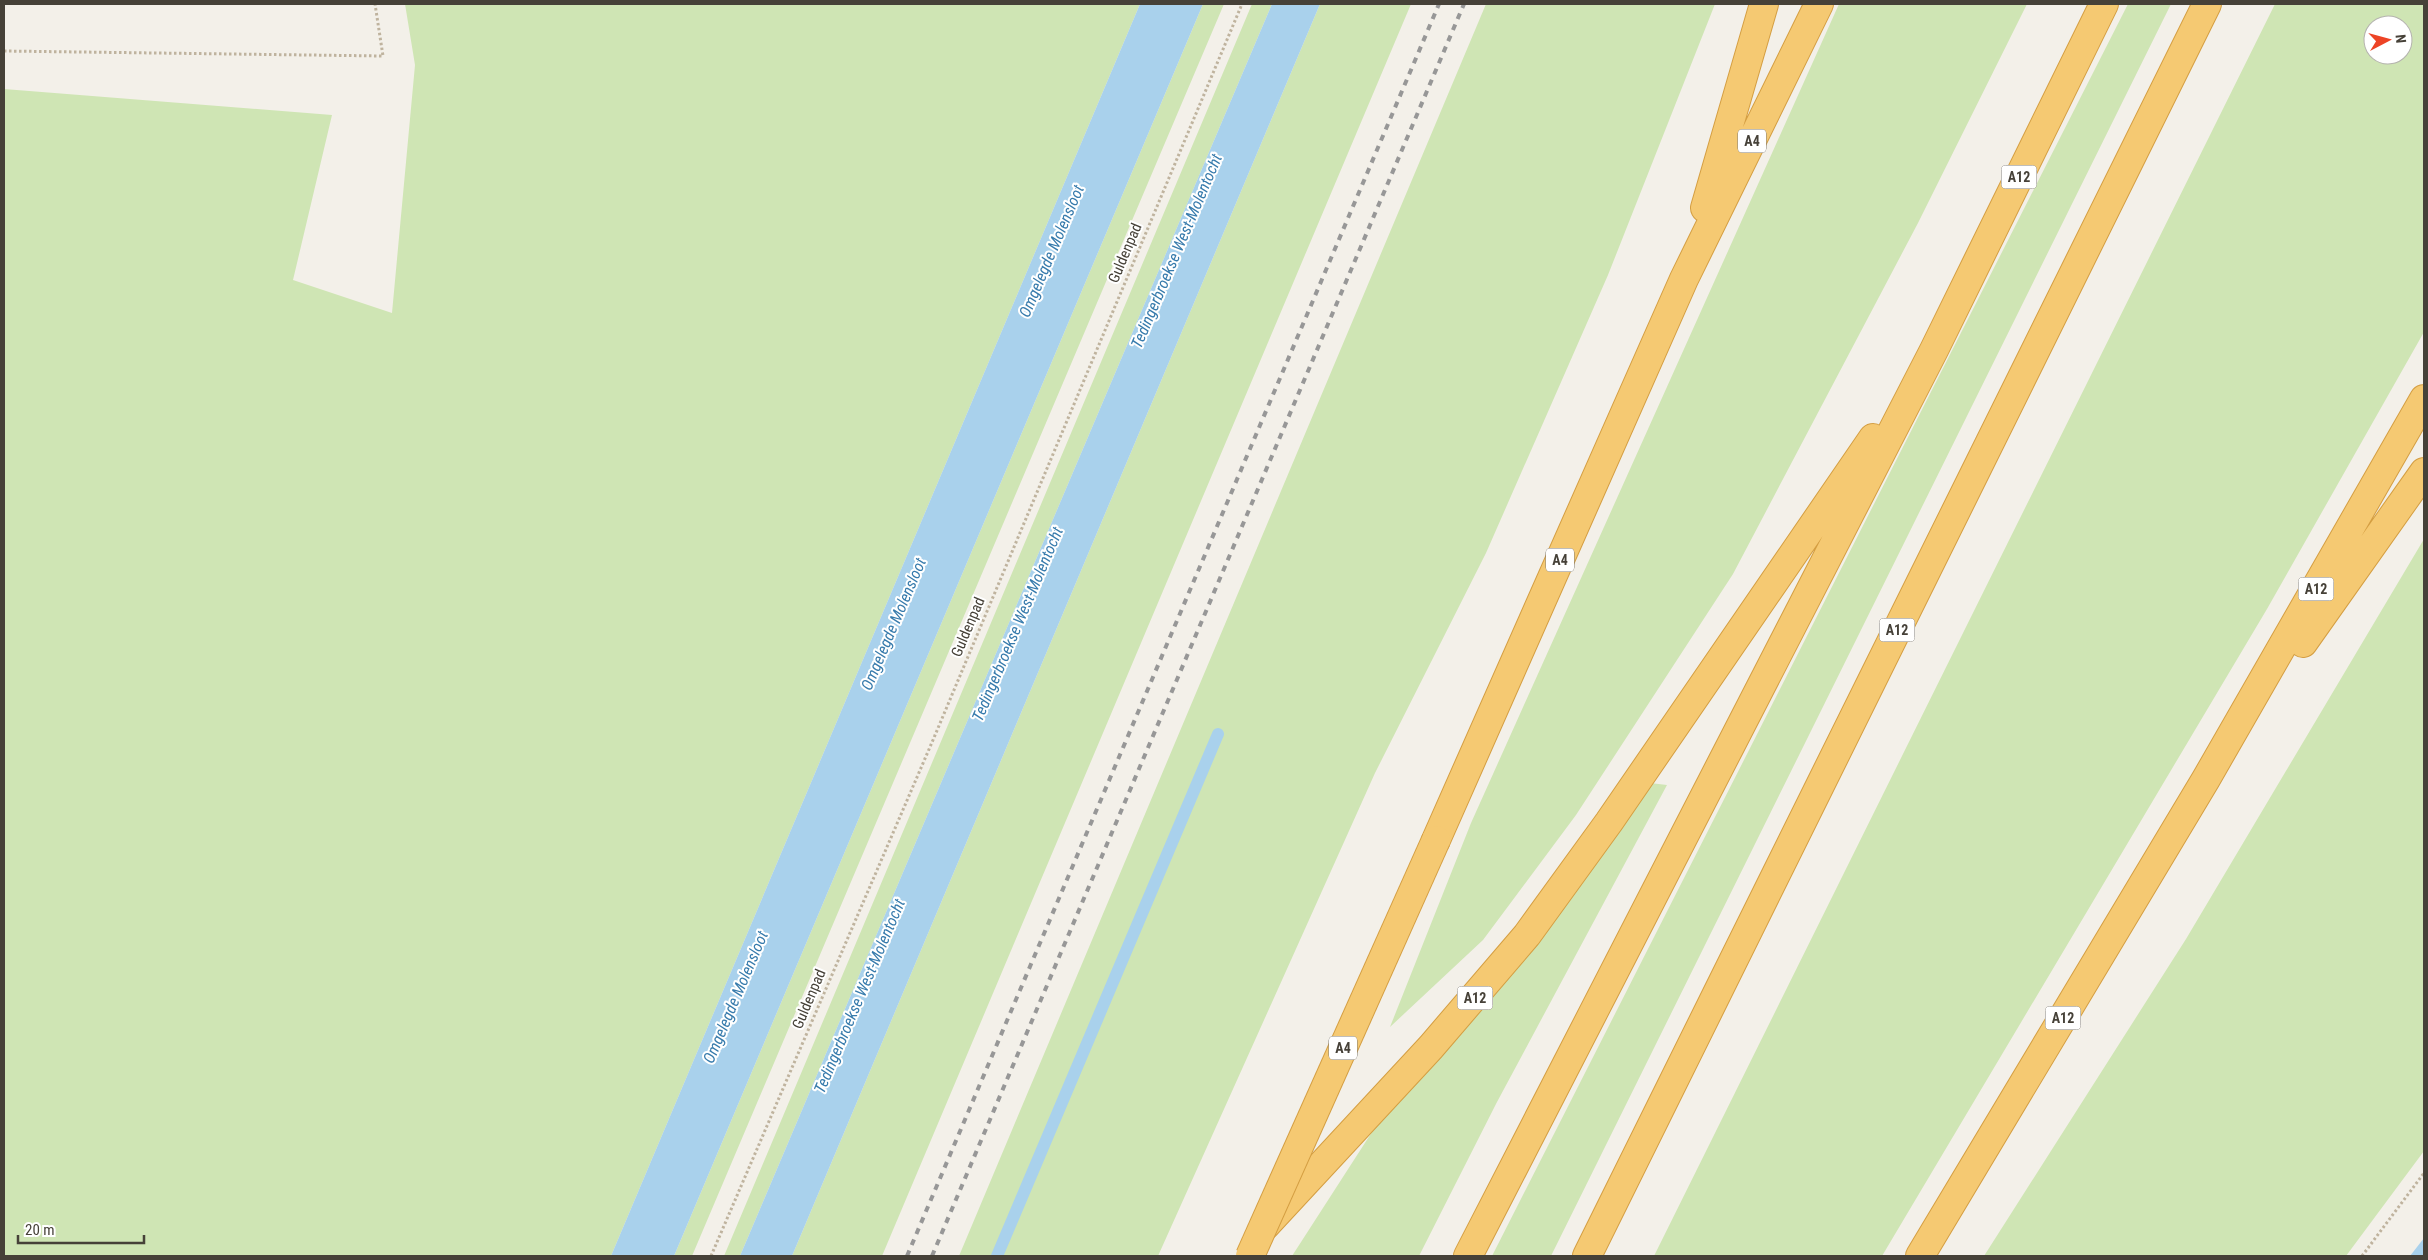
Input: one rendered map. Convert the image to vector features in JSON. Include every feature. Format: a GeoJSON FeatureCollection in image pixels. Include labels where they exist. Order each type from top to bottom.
{"type":"FeatureCollection","features":[{"type":"Feature","properties":{"kind":"highway","name":"A4"},"geometry":{"type":"LineString","coordinates":[[1684,279],[1764,4]]}},
{"type":"Feature","properties":{"kind":"highway","name":"A4"},"geometry":{"type":"LineString","coordinates":[[1250,1256],[1684,279],[1819,4]]}},
{"type":"Feature","properties":{"kind":"highway","name":"A12"},"geometry":{"type":"LineString","coordinates":[[1468,1256],[1934,350],[2104,4]]}},
{"type":"Feature","properties":{"kind":"highway","name":"A12"},"geometry":{"type":"LineString","coordinates":[[1587,1256],[2207,4]]}},
{"type":"Feature","properties":{"kind":"highway","name":"A12"},"geometry":{"type":"LineString","coordinates":[[1237,1256],[1430,1047],[1527,935],[1609,822],[1934,350]]}},
{"type":"Feature","properties":{"kind":"highway","name":"A12"},"geometry":{"type":"LineString","coordinates":[[1920,1256],[2206,779],[2424,400]]}},
{"type":"Feature","properties":{"kind":"highway","name":"A12"},"geometry":{"type":"LineString","coordinates":[[2206,779],[2424,472]]}},
{"type":"Feature","properties":{"kind":"path"},"geometry":{"type":"LineString","coordinates":[[4,51],[383,56],[375,4]]}},
{"type":"Feature","properties":{"kind":"path","name":"Guldenpad"},"geometry":{"type":"LineString","coordinates":[[711,1256],[933,740],[1242,4]]}},
{"type":"Feature","properties":{"kind":"path"},"geometry":{"type":"LineString","coordinates":[[2362,1256],[2424,1173]]}},
{"type":"Feature","properties":{"kind":"green space"},"geometry":{"type":"Polygon","coordinates":[[[405,4],[1140,4],[611,1256],[4,1256],[4,89],[332,115],[293,280],[392,313],[415,65],[405,4]]]}},
{"type":"Feature","properties":{"kind":"green space"},"geometry":{"type":"Polygon","coordinates":[[[1203,4],[1224,4],[692,1256],[674,1256],[1203,4]]]}},
{"type":"Feature","properties":{"kind":"green space"},"geometry":{"type":"Polygon","coordinates":[[[1252,4],[1272,4],[740,1256],[724,1256],[1252,4]]]}},
{"type":"Feature","properties":{"kind":"green space"},"geometry":{"type":"Polygon","coordinates":[[[1320,4],[1411,4],[882,1256],[792,1256],[1320,4]]]}},
{"type":"Feature","properties":{"kind":"green space"},"geometry":{"type":"Polygon","coordinates":[[[1486,4],[1715,4],[1608,275],[1486,553],[1375,773],[1158,1256],[959,1256],[1486,4]]]}},
{"type":"Feature","properties":{"kind":"green space"},"geometry":{"type":"Polygon","coordinates":[[[1839,4],[2027,4],[1918,223],[1733,574],[1576,815],[1483,940],[1390,1027],[1471,823],[1839,4]]]}},
{"type":"Feature","properties":{"kind":"green space"},"geometry":{"type":"Polygon","coordinates":[[[2128,4],[2171,4],[1551,1256],[1492,1256],[2128,4]]]}},
{"type":"Feature","properties":{"kind":"green space"},"geometry":{"type":"Polygon","coordinates":[[[2275,4],[2424,4],[2424,332],[2267,609],[1882,1256],[1654,1256],[2275,4]]]}},
{"type":"Feature","properties":{"kind":"green space"},"geometry":{"type":"Polygon","coordinates":[[[2424,539],[2424,1151],[2346,1256],[1984,1256],[2186,939],[2424,539]]]}},
{"type":"Feature","properties":{"kind":"green space"},"geometry":{"type":"Polygon","coordinates":[[[1650,783],[1667,785],[1497,1102],[1419,1256],[1292,1256],[1412,1070],[1650,783]]]}},
{"type":"Feature","properties":{"kind":"water","name":"Omgelegde Molensloot"},"geometry":{"type":"Polygon","coordinates":[[[1140,4],[1203,4],[674,1256],[611,1256],[1140,4]]]}},
{"type":"Feature","properties":{"kind":"water","name":"Tedingerbroekse West-Molentocht"},"geometry":{"type":"Polygon","coordinates":[[[1272,4],[1320,4],[792,1256],[740,1256],[1272,4]]]}},
{"type":"Feature","properties":{"kind":"water"},"geometry":{"type":"Polygon","coordinates":[[[2424,1238],[2424,1256],[2410,1256],[2424,1238]]]}},
{"type":"Feature","properties":{"kind":"waterway"},"geometry":{"type":"LineString","coordinates":[[997,1256],[1218,734]]}},
{"type":"Feature","properties":{"kind":"railway"},"geometry":{"type":"LineString","coordinates":[[907,1256],[1439,4]]}},
{"type":"Feature","properties":{"kind":"railway"},"geometry":{"type":"LineString","coordinates":[[932,1256],[1464,4]]}}]}
